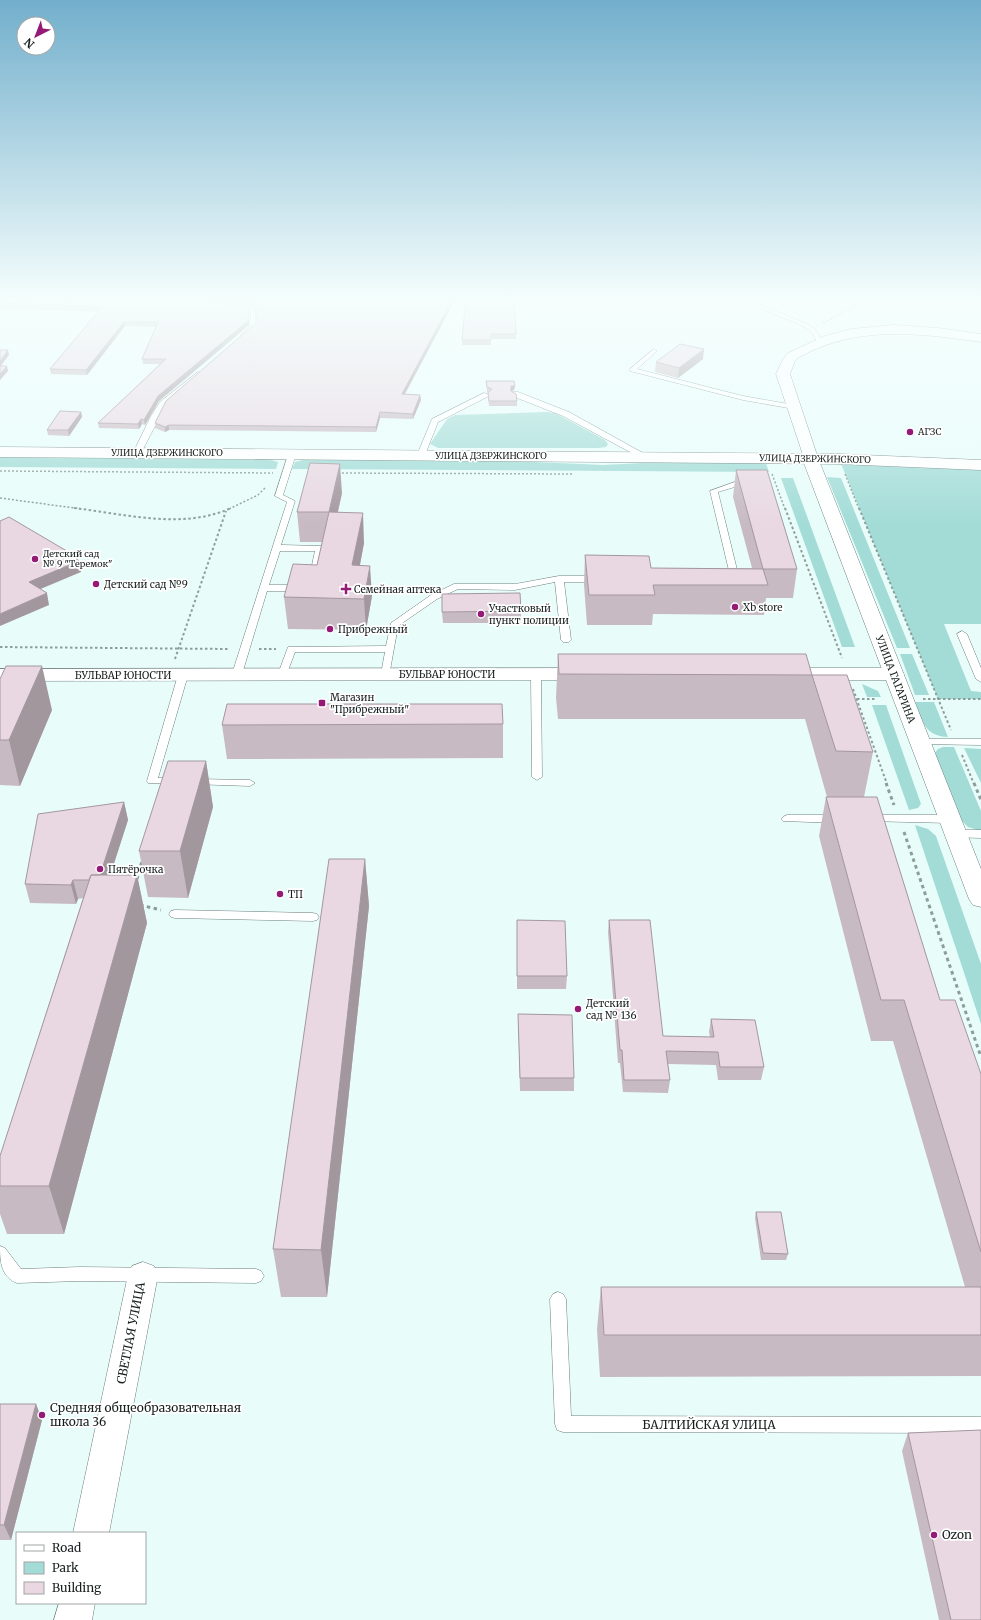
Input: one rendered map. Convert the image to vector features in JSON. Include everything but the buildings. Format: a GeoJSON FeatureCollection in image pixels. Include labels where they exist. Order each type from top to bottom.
{"type":"FeatureCollection","features":[{"type":"Feature","properties":{"kind":"street","name":"УЛИЦА ГАГАРИНА"},"geometry":{"type":"LineString","coordinates":[[783,374],[810,458],[981,899]]}},
{"type":"Feature","properties":{"kind":"street","name":"УЛИЦА ДЗЕРЖИНСКОГО"},"geometry":{"type":"LineString","coordinates":[[0,452],[810,458],[981,465]]}},
{"type":"Feature","properties":{"kind":"street","name":"БУЛЬВАР ЮНОСТИ"},"geometry":{"type":"LineString","coordinates":[[0,675],[178,669],[237,674],[602,674]]}},
{"type":"Feature","properties":{"kind":"street"},"geometry":{"type":"LineString","coordinates":[[760,674],[894,674]]}},
{"type":"Feature","properties":{"kind":"street","name":"СВЕТЛАЯ УЛИЦА"},"geometry":{"type":"LineString","coordinates":[[91,1532],[143,1275]]}},
{"type":"Feature","properties":{"kind":"street"},"geometry":{"type":"LineString","coordinates":[[73,1620],[77,1604]]}},
{"type":"Feature","properties":{"kind":"lane"},"geometry":{"type":"LineString","coordinates":[[137,453],[155,416],[163,404],[200,374]]}},
{"type":"Feature","properties":{"kind":"lane"},"geometry":{"type":"LineString","coordinates":[[646,374],[743,398],[794,407]]}},
{"type":"Feature","properties":{"kind":"lane"},"geometry":{"type":"LineString","coordinates":[[515,394],[566,414],[646,457]]}},
{"type":"Feature","properties":{"kind":"lane"},"geometry":{"type":"LineString","coordinates":[[421,455],[435,421],[487,395]]}},
{"type":"Feature","properties":{"kind":"lane"},"geometry":{"type":"LineString","coordinates":[[237,674],[291,501],[279,496],[284,473],[292,454]]}},
{"type":"Feature","properties":{"kind":"lane"},"geometry":{"type":"LineString","coordinates":[[719,578],[735,578],[714,490],[734,484]]}},
{"type":"Feature","properties":{"kind":"lane"},"geometry":{"type":"LineString","coordinates":[[264,588],[311,588],[320,548],[276,548]]}},
{"type":"Feature","properties":{"kind":"lane"},"geometry":{"type":"LineString","coordinates":[[386,674],[394,625],[446,590],[457,586],[515,587],[559,579],[605,579]]}},
{"type":"Feature","properties":{"kind":"lane"},"geometry":{"type":"LineString","coordinates":[[559,579],[566,640]]}},
{"type":"Feature","properties":{"kind":"lane"},"geometry":{"type":"LineString","coordinates":[[962,634],[981,679]]}},
{"type":"Feature","properties":{"kind":"lane"},"geometry":{"type":"LineString","coordinates":[[283,674],[291,649],[390,649]]}},
{"type":"Feature","properties":{"kind":"lane"},"geometry":{"type":"LineString","coordinates":[[178,669],[152,781],[250,782]]}},
{"type":"Feature","properties":{"kind":"lane"},"geometry":{"type":"LineString","coordinates":[[536,674],[537,777]]}},
{"type":"Feature","properties":{"kind":"lane"},"geometry":{"type":"LineString","coordinates":[[920,742],[981,742]]}},
{"type":"Feature","properties":{"kind":"lane"},"geometry":{"type":"LineString","coordinates":[[787,819],[899,819],[953,826],[981,834]]}},
{"type":"Feature","properties":{"kind":"lane"},"geometry":{"type":"LineString","coordinates":[[175,914],[312,917]]}},
{"type":"Feature","properties":{"kind":"lane"},"geometry":{"type":"LineString","coordinates":[[0,1253],[17,1276],[256,1276]]}},
{"type":"Feature","properties":{"kind":"lane","name":"БАЛТИЙСКАЯ УЛИЦА"},"geometry":{"type":"LineString","coordinates":[[558,1299],[563,1424],[981,1426]]}},
{"type":"Feature","properties":{"kind":"path"},"geometry":{"type":"LineString","coordinates":[[843,469],[938,699]]}},
{"type":"Feature","properties":{"kind":"path"},"geometry":{"type":"LineString","coordinates":[[0,471],[284,473]]}},
{"type":"Feature","properties":{"kind":"path"},"geometry":{"type":"LineString","coordinates":[[0,498],[171,520],[203,517],[226,510],[258,495],[284,473]]}},
{"type":"Feature","properties":{"kind":"path"},"geometry":{"type":"LineString","coordinates":[[334,473],[573,474]]}},
{"type":"Feature","properties":{"kind":"path"},"geometry":{"type":"LineString","coordinates":[[766,474],[773,474],[843,660]]}},
{"type":"Feature","properties":{"kind":"path"},"geometry":{"type":"LineString","coordinates":[[178,669],[179,648],[226,510]]}},
{"type":"Feature","properties":{"kind":"path"},"geometry":{"type":"LineString","coordinates":[[0,647],[291,649]]}},
{"type":"Feature","properties":{"kind":"path"},"geometry":{"type":"LineString","coordinates":[[852,686],[981,1057]]}},
{"type":"Feature","properties":{"kind":"path"},"geometry":{"type":"LineString","coordinates":[[917,699],[981,698]]}},
{"type":"Feature","properties":{"kind":"path"},"geometry":{"type":"LineString","coordinates":[[857,699],[876,699]]}},
{"type":"Feature","properties":{"kind":"path"},"geometry":{"type":"LineString","coordinates":[[134,887],[144,856]]}},
{"type":"Feature","properties":{"kind":"path"},"geometry":{"type":"LineString","coordinates":[[137,904],[175,914]]}},
{"type":"Feature","properties":{"kind":"green space"},"geometry":{"type":"Polygon","coordinates":[[[555,413],[605,440],[608,444],[606,447],[598,448],[438,448],[430,444],[447,419],[455,415],[555,413]]]}},
{"type":"Feature","properties":{"kind":"green space"},"geometry":{"type":"Polygon","coordinates":[[[0,457],[268,459],[278,462],[276,469],[0,467],[0,457]]]}},
{"type":"Feature","properties":{"kind":"green space"},"geometry":{"type":"Polygon","coordinates":[[[306,459],[513,461],[603,465],[663,462],[766,463],[769,472],[292,469],[295,462],[306,459]]]}},
{"type":"Feature","properties":{"kind":"green space"},"geometry":{"type":"Polygon","coordinates":[[[839,459],[981,465],[981,624],[944,624],[971,691],[981,692],[981,699],[938,699],[839,459]]]}},
{"type":"Feature","properties":{"kind":"green space"},"geometry":{"type":"Polygon","coordinates":[[[827,477],[841,478],[910,648],[897,648],[827,477]]]}},
{"type":"Feature","properties":{"kind":"green space"},"geometry":{"type":"Polygon","coordinates":[[[781,478],[793,478],[855,647],[842,647],[781,478]]]}},
{"type":"Feature","properties":{"kind":"green space"},"geometry":{"type":"Polygon","coordinates":[[[900,654],[912,654],[929,695],[915,695],[900,654]]]}},
{"type":"Feature","properties":{"kind":"green space"},"geometry":{"type":"Polygon","coordinates":[[[862,684],[878,691],[881,697],[867,697],[862,684]]]}},
{"type":"Feature","properties":{"kind":"green space"},"geometry":{"type":"Polygon","coordinates":[[[915,702],[934,702],[948,737],[934,734],[929,730],[923,721],[915,702]]]}},
{"type":"Feature","properties":{"kind":"green space"},"geometry":{"type":"Polygon","coordinates":[[[872,705],[886,705],[921,804],[918,808],[909,810],[872,705]]]}},
{"type":"Feature","properties":{"kind":"green space"},"geometry":{"type":"Polygon","coordinates":[[[943,747],[954,747],[981,811],[981,831],[968,827],[961,820],[934,754],[938,749],[943,747]]]}},
{"type":"Feature","properties":{"kind":"green space"},"geometry":{"type":"Polygon","coordinates":[[[964,748],[981,749],[981,783],[964,748]]]}},
{"type":"Feature","properties":{"kind":"green space"},"geometry":{"type":"Polygon","coordinates":[[[915,825],[928,829],[936,836],[981,964],[981,1024],[915,825]]]}},
{"type":"Feature","properties":{"kind":"place","name":"АГЗС"},"geometry":{"type":"Point","coordinates":[910,432]}},
{"type":"Feature","properties":{"kind":"place","name":"Детский сад № 9 \"Теремок\""},"geometry":{"type":"Point","coordinates":[35,559]}},
{"type":"Feature","properties":{"kind":"place","name":"Детский сад №9"},"geometry":{"type":"Point","coordinates":[96,584]}},
{"type":"Feature","properties":{"kind":"place","name":"Семейная аптека"},"geometry":{"type":"Point","coordinates":[346,589]}},
{"type":"Feature","properties":{"kind":"place","name":"Xb store"},"geometry":{"type":"Point","coordinates":[735,607]}},
{"type":"Feature","properties":{"kind":"place","name":"Участковый пункт полиции"},"geometry":{"type":"Point","coordinates":[481,614]}},
{"type":"Feature","properties":{"kind":"place","name":"Прибрежный"},"geometry":{"type":"Point","coordinates":[330,629]}},
{"type":"Feature","properties":{"kind":"place","name":"Магазин \"Прибрежный\""},"geometry":{"type":"Point","coordinates":[322,703]}},
{"type":"Feature","properties":{"kind":"place","name":"Пятёрочка"},"geometry":{"type":"Point","coordinates":[100,869]}},
{"type":"Feature","properties":{"kind":"place","name":"ТП"},"geometry":{"type":"Point","coordinates":[280,894]}},
{"type":"Feature","properties":{"kind":"place","name":"Детский сад № 136"},"geometry":{"type":"Point","coordinates":[578,1009]}},
{"type":"Feature","properties":{"kind":"place","name":"Средняя общеобразовательная школа 36"},"geometry":{"type":"Point","coordinates":[42,1415]}},
{"type":"Feature","properties":{"kind":"place","name":"Ozon"},"geometry":{"type":"Point","coordinates":[934,1535]}}]}
